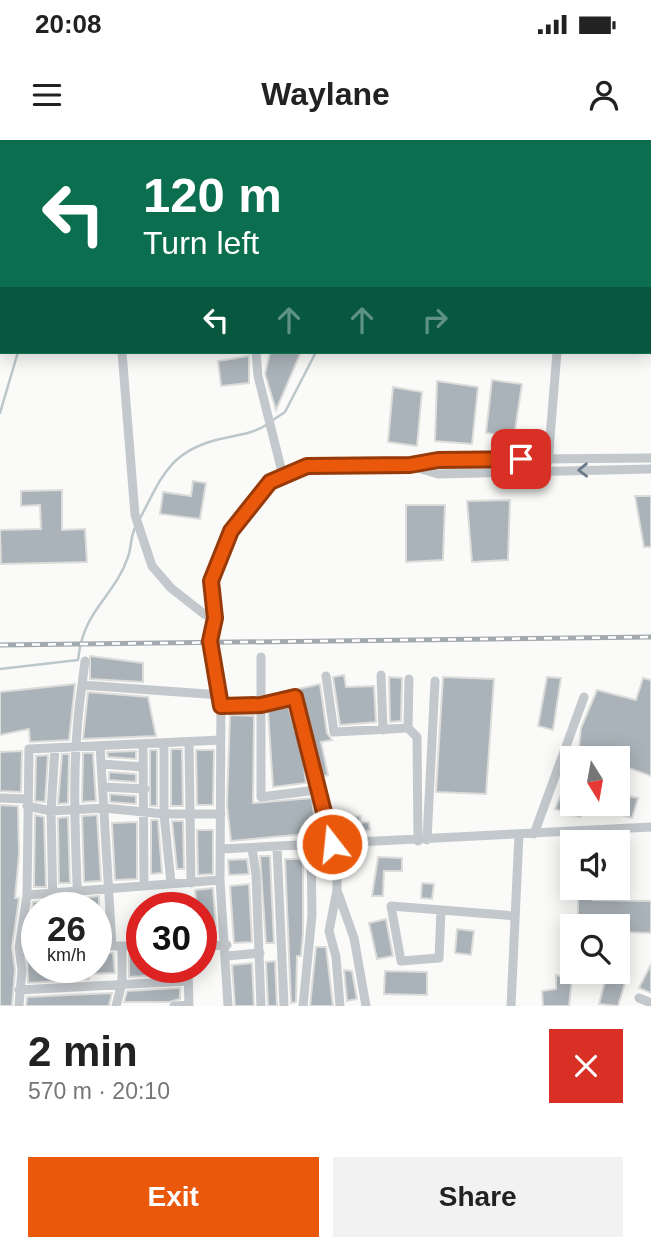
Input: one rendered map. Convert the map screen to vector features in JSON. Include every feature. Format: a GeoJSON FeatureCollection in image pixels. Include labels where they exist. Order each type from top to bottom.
{"type":"FeatureCollection","features":[{"type":"Feature","properties":{"kind":"street"},"geometry":{"type":"LineString","coordinates":[[122,354],[135,515],[152,566],[171,588],[204,614],[215,618]]}},
{"type":"Feature","properties":{"kind":"street"},"geometry":{"type":"LineString","coordinates":[[256,354],[270,432],[283,476]]}},
{"type":"Feature","properties":{"kind":"street"},"geometry":{"type":"LineString","coordinates":[[548,470],[557,354]]}},
{"type":"Feature","properties":{"kind":"street"},"geometry":{"type":"LineString","coordinates":[[228,1006],[227,945],[220,880],[221,695],[210,641],[215,618],[211,581],[231,531],[270,482],[307,466],[410,465],[438,460],[651,458]]}},
{"type":"Feature","properties":{"kind":"street"},"geometry":{"type":"LineString","coordinates":[[410,465],[438,474],[651,469]]}},
{"type":"Feature","properties":{"kind":"street"},"geometry":{"type":"LineString","coordinates":[[261,657],[261,797],[317,790]]}},
{"type":"Feature","properties":{"kind":"street"},"geometry":{"type":"LineString","coordinates":[[77,891],[74,811],[76,747],[85,660]]}},
{"type":"Feature","properties":{"kind":"street"},"geometry":{"type":"LineString","coordinates":[[381,675],[383,730]]}},
{"type":"Feature","properties":{"kind":"street"},"geometry":{"type":"LineString","coordinates":[[326,676],[334,732],[408,728]]}},
{"type":"Feature","properties":{"kind":"street"},"geometry":{"type":"LineString","coordinates":[[409,679],[408,728],[417,737],[423,840]]}},
{"type":"Feature","properties":{"kind":"street"},"geometry":{"type":"LineString","coordinates":[[423,840],[435,681]]}},
{"type":"Feature","properties":{"kind":"street"},"geometry":{"type":"LineString","coordinates":[[82,685],[221,695]]}},
{"type":"Feature","properties":{"kind":"street"},"geometry":{"type":"LineString","coordinates":[[221,706],[261,705],[295,697],[317,790],[335,844],[337,890],[329,931],[336,957],[340,1006]]}},
{"type":"Feature","properties":{"kind":"street"},"geometry":{"type":"LineString","coordinates":[[534,834],[584,697]]}},
{"type":"Feature","properties":{"kind":"street"},"geometry":{"type":"LineString","coordinates":[[27,892],[29,749],[221,740]]}},
{"type":"Feature","properties":{"kind":"street"},"geometry":{"type":"LineString","coordinates":[[189,742],[191,883]]}},
{"type":"Feature","properties":{"kind":"street"},"geometry":{"type":"LineString","coordinates":[[164,743],[164,814],[171,883]]}},
{"type":"Feature","properties":{"kind":"street"},"geometry":{"type":"LineString","coordinates":[[143,744],[144,884]]}},
{"type":"Feature","properties":{"kind":"street"},"geometry":{"type":"LineString","coordinates":[[100,746],[109,888],[122,983],[116,1006]]}},
{"type":"Feature","properties":{"kind":"street"},"geometry":{"type":"LineString","coordinates":[[55,748],[51,811],[52,892],[220,880]]}},
{"type":"Feature","properties":{"kind":"street"},"geometry":{"type":"LineString","coordinates":[[102,764],[144,767]]}},
{"type":"Feature","properties":{"kind":"street"},"geometry":{"type":"LineString","coordinates":[[103,787],[145,789]]}},
{"type":"Feature","properties":{"kind":"street"},"geometry":{"type":"LineString","coordinates":[[0,798],[27,802],[51,811],[104,808],[142,813],[221,814]]}},
{"type":"Feature","properties":{"kind":"street"},"geometry":{"type":"LineString","coordinates":[[220,849],[651,827]]}},
{"type":"Feature","properties":{"kind":"street"},"geometry":{"type":"LineString","coordinates":[[511,1006],[519,834]]}},
{"type":"Feature","properties":{"kind":"street"},"geometry":{"type":"LineString","coordinates":[[303,1006],[312,915],[311,845]]}},
{"type":"Feature","properties":{"kind":"street"},"geometry":{"type":"LineString","coordinates":[[278,847],[284,1006]]}},
{"type":"Feature","properties":{"kind":"street"},"geometry":{"type":"LineString","coordinates":[[252,848],[261,1006]]}},
{"type":"Feature","properties":{"kind":"street"},"geometry":{"type":"LineString","coordinates":[[337,890],[354,938],[366,1006]]}},
{"type":"Feature","properties":{"kind":"street"},"geometry":{"type":"LineString","coordinates":[[441,910],[439,958],[401,961],[391,906],[441,910],[515,916]]}},
{"type":"Feature","properties":{"kind":"street"},"geometry":{"type":"LineString","coordinates":[[19,1006],[21,935]]}},
{"type":"Feature","properties":{"kind":"street"},"geometry":{"type":"LineString","coordinates":[[217,945],[227,945]]}},
{"type":"Feature","properties":{"kind":"street"},"geometry":{"type":"LineString","coordinates":[[112,946],[126,946]]}},
{"type":"Feature","properties":{"kind":"street"},"geometry":{"type":"LineString","coordinates":[[227,956],[260,953]]}},
{"type":"Feature","properties":{"kind":"street"},"geometry":{"type":"LineString","coordinates":[[19,990],[126,983]]}},
{"type":"Feature","properties":{"kind":"street"},"geometry":{"type":"LineString","coordinates":[[174,1006],[189,1005],[188,983]]}},
{"type":"Feature","properties":{"kind":"street"},"geometry":{"type":"LineString","coordinates":[[639,998],[651,1003]]}},
{"type":"Feature","properties":{"kind":"building"},"geometry":{"type":"Polygon","coordinates":[[[270,354],[300,354],[276,410],[265,374],[270,354]]]}},
{"type":"Feature","properties":{"kind":"building"},"geometry":{"type":"Polygon","coordinates":[[[249,356],[249,383],[221,386],[218,361],[249,356]]]}},
{"type":"Feature","properties":{"kind":"building"},"geometry":{"type":"Polygon","coordinates":[[[492,380],[522,384],[514,437],[486,433],[492,380]]]}},
{"type":"Feature","properties":{"kind":"building"},"geometry":{"type":"Polygon","coordinates":[[[437,381],[478,387],[472,444],[435,441],[437,381]]]}},
{"type":"Feature","properties":{"kind":"building"},"geometry":{"type":"Polygon","coordinates":[[[393,387],[422,392],[417,446],[388,442],[393,387]]]}},
{"type":"Feature","properties":{"kind":"building"},"geometry":{"type":"Polygon","coordinates":[[[193,481],[206,483],[200,519],[160,514],[163,492],[191,496],[193,481]]]}},
{"type":"Feature","properties":{"kind":"building"},"geometry":{"type":"Polygon","coordinates":[[[62,490],[62,530],[85,529],[87,562],[1,564],[0,530],[41,529],[40,505],[21,506],[21,491],[62,490]]]}},
{"type":"Feature","properties":{"kind":"building"},"geometry":{"type":"Polygon","coordinates":[[[635,496],[651,496],[651,547],[644,547],[635,496]]]}},
{"type":"Feature","properties":{"kind":"building"},"geometry":{"type":"Polygon","coordinates":[[[510,500],[508,560],[472,562],[467,501],[510,500]]]}},
{"type":"Feature","properties":{"kind":"building"},"geometry":{"type":"Polygon","coordinates":[[[406,505],[445,505],[443,560],[406,562],[406,505]]]}},
{"type":"Feature","properties":{"kind":"building"},"geometry":{"type":"Polygon","coordinates":[[[90,656],[143,663],[143,682],[90,679],[90,656]]]}},
{"type":"Feature","properties":{"kind":"building"},"geometry":{"type":"Polygon","coordinates":[[[344,675],[346,687],[374,686],[376,722],[340,725],[333,677],[344,675]]]}},
{"type":"Feature","properties":{"kind":"building"},"geometry":{"type":"Polygon","coordinates":[[[389,677],[402,678],[401,721],[390,722],[389,677]]]}},
{"type":"Feature","properties":{"kind":"building"},"geometry":{"type":"Polygon","coordinates":[[[443,677],[494,679],[486,794],[436,792],[443,677]]]}},
{"type":"Feature","properties":{"kind":"building"},"geometry":{"type":"Polygon","coordinates":[[[547,677],[561,678],[553,730],[538,726],[547,677]]]}},
{"type":"Feature","properties":{"kind":"building"},"geometry":{"type":"Polygon","coordinates":[[[643,678],[651,680],[651,776],[630,768],[630,746],[579,746],[581,728],[597,690],[636,700],[643,678]]]}},
{"type":"Feature","properties":{"kind":"building"},"geometry":{"type":"Polygon","coordinates":[[[75,684],[69,740],[30,742],[29,729],[0,735],[0,692],[75,684]]]}},
{"type":"Feature","properties":{"kind":"building"},"geometry":{"type":"Polygon","coordinates":[[[320,684],[327,733],[332,740],[321,742],[328,775],[322,777],[298,689],[320,684]]]}},
{"type":"Feature","properties":{"kind":"building"},"geometry":{"type":"Polygon","coordinates":[[[88,692],[148,697],[156,736],[83,739],[88,692]]]}},
{"type":"Feature","properties":{"kind":"building"},"geometry":{"type":"Polygon","coordinates":[[[288,706],[303,757],[306,783],[273,787],[268,711],[288,706]]]}},
{"type":"Feature","properties":{"kind":"building"},"geometry":{"type":"Polygon","coordinates":[[[230,715],[254,716],[253,803],[312,798],[316,833],[231,841],[227,805],[230,715]]]}},
{"type":"Feature","properties":{"kind":"building"},"geometry":{"type":"Polygon","coordinates":[[[171,749],[182,749],[183,806],[171,806],[171,749]]]}},
{"type":"Feature","properties":{"kind":"building"},"geometry":{"type":"Polygon","coordinates":[[[150,750],[157,750],[157,806],[150,806],[150,750]]]}},
{"type":"Feature","properties":{"kind":"building"},"geometry":{"type":"Polygon","coordinates":[[[196,750],[214,750],[213,805],[197,805],[196,750]]]}},
{"type":"Feature","properties":{"kind":"building"},"geometry":{"type":"Polygon","coordinates":[[[22,751],[21,792],[0,791],[0,752],[22,751]]]}},
{"type":"Feature","properties":{"kind":"building"},"geometry":{"type":"Polygon","coordinates":[[[136,751],[136,759],[108,757],[107,752],[136,751]]]}},
{"type":"Feature","properties":{"kind":"building"},"geometry":{"type":"Polygon","coordinates":[[[83,753],[93,753],[96,801],[82,802],[83,753]]]}},
{"type":"Feature","properties":{"kind":"building"},"geometry":{"type":"Polygon","coordinates":[[[62,754],[69,754],[68,803],[58,804],[62,754]]]}},
{"type":"Feature","properties":{"kind":"building"},"geometry":{"type":"Polygon","coordinates":[[[48,755],[45,802],[35,801],[36,756],[48,755]]]}},
{"type":"Feature","properties":{"kind":"building"},"geometry":{"type":"Polygon","coordinates":[[[109,772],[136,774],[136,782],[109,780],[109,772]]]}},
{"type":"Feature","properties":{"kind":"building"},"geometry":{"type":"Polygon","coordinates":[[[110,794],[136,796],[136,804],[110,802],[110,794]]]}},
{"type":"Feature","properties":{"kind":"building"},"geometry":{"type":"Polygon","coordinates":[[[630,796],[638,798],[632,818],[625,816],[630,816],[630,796]]]}},
{"type":"Feature","properties":{"kind":"building"},"geometry":{"type":"Polygon","coordinates":[[[560,797],[560,811],[555,809],[560,797]]]}},
{"type":"Feature","properties":{"kind":"building"},"geometry":{"type":"Polygon","coordinates":[[[0,805],[18,806],[19,855],[15,898],[19,898],[12,947],[15,970],[12,1006],[0,1006],[0,805]]]}},
{"type":"Feature","properties":{"kind":"building"},"geometry":{"type":"Polygon","coordinates":[[[35,815],[44,817],[46,887],[34,887],[35,815]]]}},
{"type":"Feature","properties":{"kind":"building"},"geometry":{"type":"Polygon","coordinates":[[[97,815],[101,881],[84,882],[82,816],[97,815]]]}},
{"type":"Feature","properties":{"kind":"building"},"geometry":{"type":"Polygon","coordinates":[[[360,816],[360,823],[369,822],[370,830],[344,833],[343,818],[360,816]]]}},
{"type":"Feature","properties":{"kind":"building"},"geometry":{"type":"Polygon","coordinates":[[[68,817],[70,883],[59,883],[58,818],[68,817]]]}},
{"type":"Feature","properties":{"kind":"building"},"geometry":{"type":"Polygon","coordinates":[[[151,820],[158,820],[162,873],[151,874],[151,820]]]}},
{"type":"Feature","properties":{"kind":"building"},"geometry":{"type":"Polygon","coordinates":[[[172,821],[183,821],[184,869],[177,869],[172,821]]]}},
{"type":"Feature","properties":{"kind":"building"},"geometry":{"type":"Polygon","coordinates":[[[137,822],[137,879],[115,880],[112,823],[137,822]]]}},
{"type":"Feature","properties":{"kind":"building"},"geometry":{"type":"Polygon","coordinates":[[[197,830],[213,830],[213,874],[198,875],[197,830]]]}},
{"type":"Feature","properties":{"kind":"building"},"geometry":{"type":"Polygon","coordinates":[[[260,856],[270,856],[274,943],[266,943],[260,856]]]}},
{"type":"Feature","properties":{"kind":"building"},"geometry":{"type":"Polygon","coordinates":[[[378,857],[402,858],[402,871],[384,871],[383,896],[372,896],[378,857]]]}},
{"type":"Feature","properties":{"kind":"building"},"geometry":{"type":"Polygon","coordinates":[[[247,859],[249,874],[229,875],[228,860],[247,859]]]}},
{"type":"Feature","properties":{"kind":"building"},"geometry":{"type":"Polygon","coordinates":[[[285,859],[303,859],[303,933],[301,956],[297,956],[296,1002],[291,1003],[285,859]]]}},
{"type":"Feature","properties":{"kind":"building"},"geometry":{"type":"Polygon","coordinates":[[[422,883],[434,884],[432,899],[421,898],[422,883]]]}},
{"type":"Feature","properties":{"kind":"building"},"geometry":{"type":"Polygon","coordinates":[[[249,884],[252,942],[234,943],[230,886],[249,884]]]}},
{"type":"Feature","properties":{"kind":"building"},"geometry":{"type":"Polygon","coordinates":[[[213,888],[213,892],[195,892],[213,888]]]}},
{"type":"Feature","properties":{"kind":"building"},"geometry":{"type":"Polygon","coordinates":[[[578,900],[651,901],[651,933],[630,932],[630,914],[578,914],[578,900]]]}},
{"type":"Feature","properties":{"kind":"building"},"geometry":{"type":"Polygon","coordinates":[[[386,919],[393,956],[377,959],[369,923],[386,919]]]}},
{"type":"Feature","properties":{"kind":"building"},"geometry":{"type":"Polygon","coordinates":[[[457,929],[474,931],[471,955],[455,953],[457,929]]]}},
{"type":"Feature","properties":{"kind":"building"},"geometry":{"type":"Polygon","coordinates":[[[316,947],[326,947],[333,1006],[310,1006],[316,947]]]}},
{"type":"Feature","properties":{"kind":"building"},"geometry":{"type":"Polygon","coordinates":[[[112,953],[113,953],[115,973],[112,973],[112,953]]]}},
{"type":"Feature","properties":{"kind":"building"},"geometry":{"type":"Polygon","coordinates":[[[275,961],[277,1006],[268,1006],[266,962],[275,961]]]}},
{"type":"Feature","properties":{"kind":"building"},"geometry":{"type":"Polygon","coordinates":[[[252,963],[254,1006],[235,1006],[232,965],[252,963]]]}},
{"type":"Feature","properties":{"kind":"building"},"geometry":{"type":"Polygon","coordinates":[[[651,964],[651,993],[639,988],[651,964]]]}},
{"type":"Feature","properties":{"kind":"building"},"geometry":{"type":"Polygon","coordinates":[[[344,970],[352,971],[357,999],[347,1001],[344,970]]]}},
{"type":"Feature","properties":{"kind":"building"},"geometry":{"type":"Polygon","coordinates":[[[385,971],[427,972],[427,995],[384,994],[385,971]]]}},
{"type":"Feature","properties":{"kind":"building"},"geometry":{"type":"Polygon","coordinates":[[[556,975],[560,976],[560,984],[571,984],[569,1006],[543,1006],[542,991],[556,989],[556,975]]]}},
{"type":"Feature","properties":{"kind":"building"},"geometry":{"type":"Polygon","coordinates":[[[604,984],[625,984],[618,1006],[599,1004],[604,984]]]}},
{"type":"Feature","properties":{"kind":"building"},"geometry":{"type":"Polygon","coordinates":[[[180,988],[180,999],[169,1002],[124,1002],[127,991],[180,988]]]}},
{"type":"Feature","properties":{"kind":"building"},"geometry":{"type":"Polygon","coordinates":[[[112,993],[109,1006],[26,1006],[27,997],[112,993]]]}},
{"type":"Feature","properties":{"kind":"waterway"},"geometry":{"type":"LineString","coordinates":[[0,413],[17,354]]}},
{"type":"Feature","properties":{"kind":"waterway"},"geometry":{"type":"LineString","coordinates":[[273,420],[285,412],[315,354]]}},
{"type":"Feature","properties":{"kind":"waterway"},"geometry":{"type":"LineString","coordinates":[[139,520],[167,470],[186,452],[216,440],[249,433],[268,424]]}},
{"type":"Feature","properties":{"kind":"waterway"},"geometry":{"type":"LineString","coordinates":[[0,669],[78,660],[86,628],[122,571],[136,526]]}},
{"type":"Feature","properties":{"kind":"railway"},"geometry":{"type":"LineString","coordinates":[[0,645],[651,637]]}},
{"type":"Feature","properties":{"kind":"route"},"geometry":{"type":"LineString","coordinates":[[332,844],[295,697],[261,705],[221,706],[210,641],[215,618],[211,581],[231,531],[270,482],[307,466],[410,465],[438,460],[521,459]]}}]}
